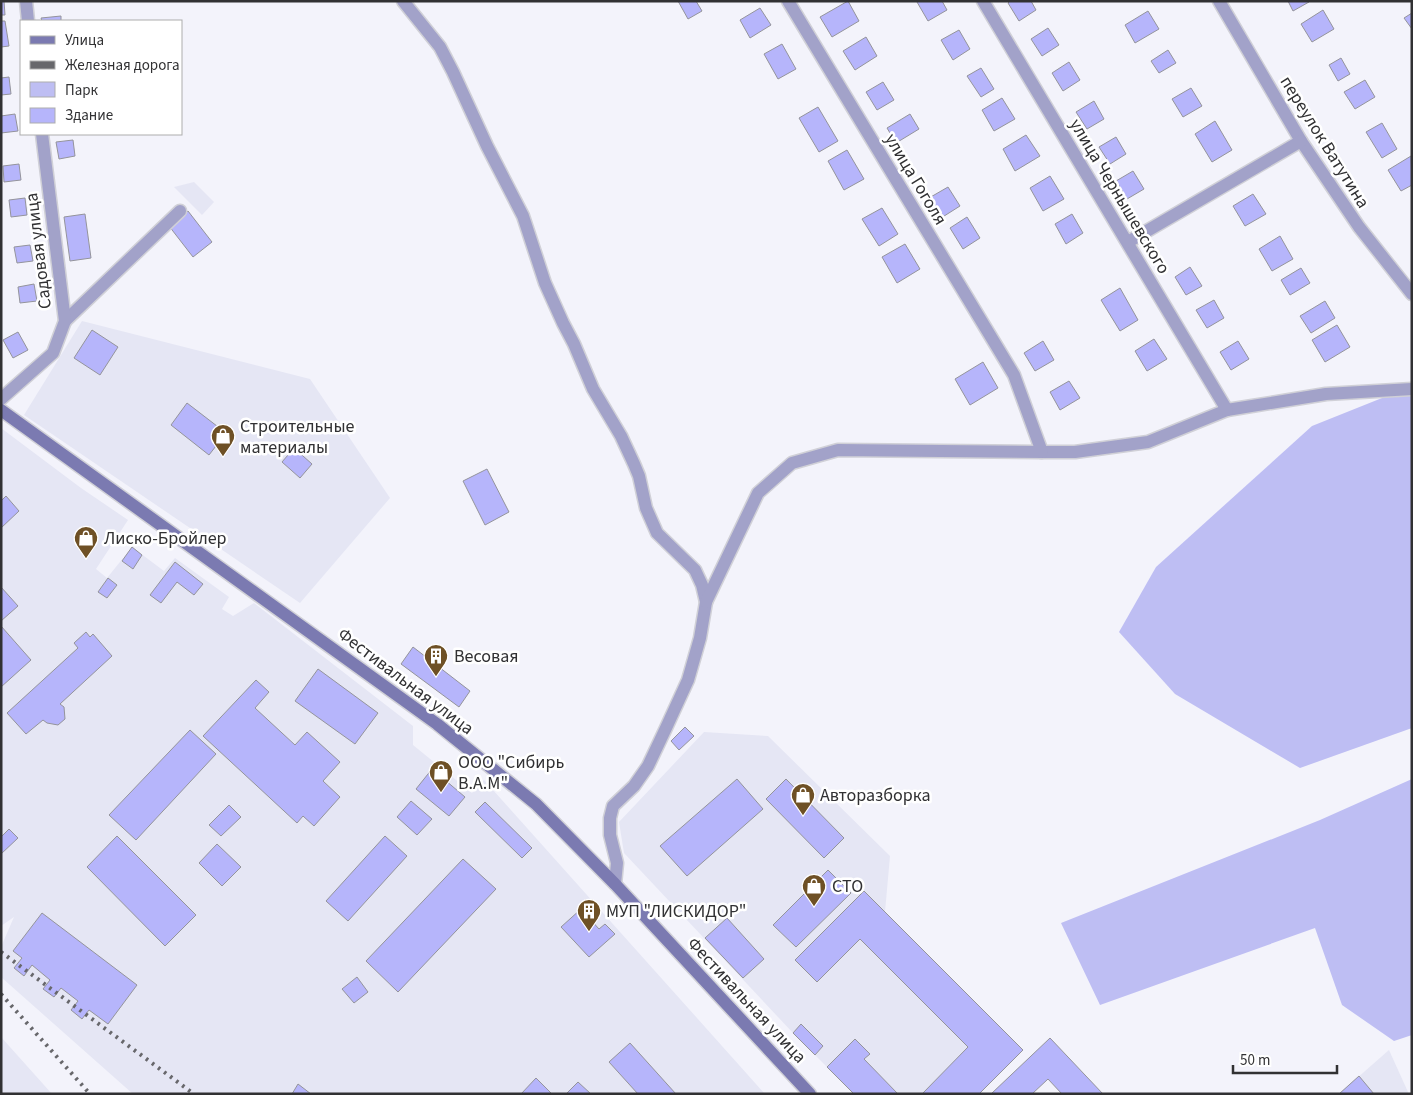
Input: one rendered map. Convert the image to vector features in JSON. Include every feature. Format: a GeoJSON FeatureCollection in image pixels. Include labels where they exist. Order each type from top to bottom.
{"type":"FeatureCollection","features":[{"type":"Feature","properties":{"kind":"main road","name":"Фестивальная улица"},"geometry":{"type":"LineString","coordinates":[[1,410],[437,724],[536,804],[615,884],[810,1094]]}},
{"type":"Feature","properties":{"kind":"street"},"geometry":{"type":"LineString","coordinates":[[26,1],[28,20]]}},
{"type":"Feature","properties":{"kind":"street"},"geometry":{"type":"LineString","coordinates":[[403,1],[440,47],[453,72],[487,146],[523,216],[545,283],[593,388],[621,436],[634,464],[639,476],[646,508],[658,532],[695,570],[702,584],[706,602]]}},
{"type":"Feature","properties":{"kind":"street","name":"улица Гоголя"},"geometry":{"type":"LineString","coordinates":[[788,1],[1014,375],[1042,452]]}},
{"type":"Feature","properties":{"kind":"street","name":"улица Чернышевского"},"geometry":{"type":"LineString","coordinates":[[983,1],[1227,410]]}},
{"type":"Feature","properties":{"kind":"street","name":"переулок Ватутина"},"geometry":{"type":"LineString","coordinates":[[1219,1],[1301,141],[1359,227],[1412,294]]}},
{"type":"Feature","properties":{"kind":"street","name":"Садовая улица"},"geometry":{"type":"LineString","coordinates":[[1,399],[52,353],[65,321],[42,135]]}},
{"type":"Feature","properties":{"kind":"street"},"geometry":{"type":"LineString","coordinates":[[1128,242],[1301,141]]}},
{"type":"Feature","properties":{"kind":"street"},"geometry":{"type":"LineString","coordinates":[[65,321],[180,211]]}},
{"type":"Feature","properties":{"kind":"street"},"geometry":{"type":"LineString","coordinates":[[615,884],[618,863],[610,835],[610,818],[613,806],[634,786],[648,766],[666,728],[688,680],[700,638],[706,602],[758,493],[792,463],[838,450],[1075,452],[1148,442],[1227,410],[1326,394],[1412,390]]}},
{"type":"Feature","properties":{"kind":"shaded area"},"geometry":{"type":"Polygon","coordinates":[[[194,182],[214,202],[202,215],[174,187],[194,182]]]}},
{"type":"Feature","properties":{"kind":"shaded area","name":"Строительные материалы"},"geometry":{"type":"Polygon","coordinates":[[[82,321],[310,379],[390,498],[300,603],[24,415],[82,321]]]}},
{"type":"Feature","properties":{"kind":"shaded area"},"geometry":{"type":"Polygon","coordinates":[[[1,428],[81,488],[128,520],[96,569],[107,578],[132,547],[164,571],[175,558],[229,597],[222,609],[233,616],[254,603],[413,726],[413,745],[472,793],[484,780],[765,1094],[133,1094],[1,977],[1,947],[14,917],[1,926],[1,428]]]}},
{"type":"Feature","properties":{"kind":"shaded area"},"geometry":{"type":"Polygon","coordinates":[[[704,732],[768,736],[890,856],[885,912],[1023,1050],[979,1094],[854,1094],[793,1033],[624,853],[619,822],[704,732]]]}},
{"type":"Feature","properties":{"kind":"shaded area"},"geometry":{"type":"Polygon","coordinates":[[[1,1037],[52,1094],[1,1094],[1,1037]]]}},
{"type":"Feature","properties":{"kind":"shaded area"},"geometry":{"type":"Polygon","coordinates":[[[1389,1050],[1408,1092],[1407,1094],[1339,1094],[1389,1050]]]}},
{"type":"Feature","properties":{"kind":"green space"},"geometry":{"type":"Polygon","coordinates":[[[1412,386],[1412,728],[1300,768],[1175,694],[1119,632],[1156,567],[1312,426],[1412,386]]]}},
{"type":"Feature","properties":{"kind":"green space"},"geometry":{"type":"Polygon","coordinates":[[[1412,779],[1412,1035],[1394,1041],[1342,1005],[1315,928],[1100,1005],[1061,923],[1320,820],[1412,779]]]}},
{"type":"Feature","properties":{"kind":"building"},"geometry":{"type":"Polygon","coordinates":[[[1,1],[4,1],[5,15],[1,15],[1,1]]]}},
{"type":"Feature","properties":{"kind":"building"},"geometry":{"type":"Polygon","coordinates":[[[678,1],[696,1],[702,11],[688,19],[678,1]]]}},
{"type":"Feature","properties":{"kind":"building"},"geometry":{"type":"Polygon","coordinates":[[[848,1],[859,21],[832,37],[820,17],[848,1]]]}},
{"type":"Feature","properties":{"kind":"building"},"geometry":{"type":"Polygon","coordinates":[[[918,1],[942,1],[947,10],[928,21],[918,1]]]}},
{"type":"Feature","properties":{"kind":"building"},"geometry":{"type":"Polygon","coordinates":[[[1010,1],[1031,1],[1036,10],[1019,21],[1008,3],[1010,1]]]}},
{"type":"Feature","properties":{"kind":"building"},"geometry":{"type":"Polygon","coordinates":[[[1288,1],[1309,1],[1309,2],[1293,11],[1288,1]]]}},
{"type":"Feature","properties":{"kind":"building"},"geometry":{"type":"Polygon","coordinates":[[[760,8],[771,25],[750,38],[740,20],[760,8]]]}},
{"type":"Feature","properties":{"kind":"building"},"geometry":{"type":"Polygon","coordinates":[[[1323,10],[1334,29],[1312,42],[1301,24],[1323,10]]]}},
{"type":"Feature","properties":{"kind":"building"},"geometry":{"type":"Polygon","coordinates":[[[1148,11],[1159,29],[1135,43],[1125,25],[1148,11]]]}},
{"type":"Feature","properties":{"kind":"building"},"geometry":{"type":"Polygon","coordinates":[[[1412,13],[1412,29],[1404,18],[1412,13]]]}},
{"type":"Feature","properties":{"kind":"building"},"geometry":{"type":"Polygon","coordinates":[[[61,16],[61,20],[42,20],[41,18],[61,16]]]}},
{"type":"Feature","properties":{"kind":"building"},"geometry":{"type":"Polygon","coordinates":[[[1,21],[5,21],[9,46],[1,47],[1,21]]]}},
{"type":"Feature","properties":{"kind":"building"},"geometry":{"type":"Polygon","coordinates":[[[1048,28],[1059,45],[1042,56],[1031,39],[1048,28]]]}},
{"type":"Feature","properties":{"kind":"building"},"geometry":{"type":"Polygon","coordinates":[[[959,30],[970,49],[953,60],[941,40],[959,30]]]}},
{"type":"Feature","properties":{"kind":"building"},"geometry":{"type":"Polygon","coordinates":[[[866,37],[877,56],[855,70],[843,51],[866,37]]]}},
{"type":"Feature","properties":{"kind":"building"},"geometry":{"type":"Polygon","coordinates":[[[782,44],[796,69],[778,79],[764,54],[782,44]]]}},
{"type":"Feature","properties":{"kind":"building"},"geometry":{"type":"Polygon","coordinates":[[[1168,50],[1176,63],[1159,73],[1151,61],[1168,50]]]}},
{"type":"Feature","properties":{"kind":"building"},"geometry":{"type":"Polygon","coordinates":[[[1341,58],[1350,74],[1338,81],[1329,65],[1341,58]]]}},
{"type":"Feature","properties":{"kind":"building"},"geometry":{"type":"Polygon","coordinates":[[[1069,62],[1080,80],[1063,91],[1052,73],[1069,62]]]}},
{"type":"Feature","properties":{"kind":"building"},"geometry":{"type":"Polygon","coordinates":[[[981,68],[994,89],[981,97],[967,76],[981,68]]]}},
{"type":"Feature","properties":{"kind":"building"},"geometry":{"type":"Polygon","coordinates":[[[9,77],[11,94],[1,95],[1,78],[9,77]]]}},
{"type":"Feature","properties":{"kind":"building"},"geometry":{"type":"Polygon","coordinates":[[[1365,80],[1375,97],[1355,109],[1344,92],[1365,80]]]}},
{"type":"Feature","properties":{"kind":"building"},"geometry":{"type":"Polygon","coordinates":[[[883,82],[894,100],[877,110],[866,92],[883,82]]]}},
{"type":"Feature","properties":{"kind":"building"},"geometry":{"type":"Polygon","coordinates":[[[1191,88],[1202,106],[1183,117],[1172,99],[1191,88]]]}},
{"type":"Feature","properties":{"kind":"building"},"geometry":{"type":"Polygon","coordinates":[[[1002,98],[1015,119],[994,131],[982,110],[1002,98]]]}},
{"type":"Feature","properties":{"kind":"building"},"geometry":{"type":"Polygon","coordinates":[[[1094,101],[1104,119],[1087,129],[1076,112],[1094,101]]]}},
{"type":"Feature","properties":{"kind":"building"},"geometry":{"type":"Polygon","coordinates":[[[818,107],[838,141],[819,152],[799,118],[818,107]]]}},
{"type":"Feature","properties":{"kind":"building"},"geometry":{"type":"Polygon","coordinates":[[[15,114],[18,131],[1,133],[1,116],[15,114]]]}},
{"type":"Feature","properties":{"kind":"building"},"geometry":{"type":"Polygon","coordinates":[[[910,114],[919,129],[896,143],[887,128],[910,114]]]}},
{"type":"Feature","properties":{"kind":"building"},"geometry":{"type":"Polygon","coordinates":[[[1215,121],[1232,150],[1212,162],[1195,134],[1215,121]]]}},
{"type":"Feature","properties":{"kind":"building"},"geometry":{"type":"Polygon","coordinates":[[[1382,123],[1397,149],[1382,158],[1366,132],[1382,123]]]}},
{"type":"Feature","properties":{"kind":"building"},"geometry":{"type":"Polygon","coordinates":[[[1026,135],[1040,156],[1015,171],[1003,149],[1026,135]]]}},
{"type":"Feature","properties":{"kind":"building"},"geometry":{"type":"Polygon","coordinates":[[[1116,137],[1126,154],[1110,164],[1099,147],[1116,137]]]}},
{"type":"Feature","properties":{"kind":"building"},"geometry":{"type":"Polygon","coordinates":[[[73,140],[75,156],[59,159],[56,142],[73,140]]]}},
{"type":"Feature","properties":{"kind":"building"},"geometry":{"type":"Polygon","coordinates":[[[847,150],[864,179],[844,190],[828,161],[847,150]]]}},
{"type":"Feature","properties":{"kind":"building"},"geometry":{"type":"Polygon","coordinates":[[[1411,156],[1412,185],[1401,191],[1388,170],[1411,156]]]}},
{"type":"Feature","properties":{"kind":"building"},"geometry":{"type":"Polygon","coordinates":[[[19,164],[21,180],[4,182],[3,166],[19,164]]]}},
{"type":"Feature","properties":{"kind":"building"},"geometry":{"type":"Polygon","coordinates":[[[1133,171],[1144,189],[1127,199],[1116,181],[1133,171]]]}},
{"type":"Feature","properties":{"kind":"building"},"geometry":{"type":"Polygon","coordinates":[[[1050,176],[1064,199],[1043,211],[1030,188],[1050,176]]]}},
{"type":"Feature","properties":{"kind":"building"},"geometry":{"type":"Polygon","coordinates":[[[948,187],[960,206],[941,218],[929,198],[948,187]]]}},
{"type":"Feature","properties":{"kind":"building"},"geometry":{"type":"Polygon","coordinates":[[[1253,194],[1266,214],[1245,226],[1233,206],[1253,194]]]}},
{"type":"Feature","properties":{"kind":"building"},"geometry":{"type":"Polygon","coordinates":[[[25,198],[27,215],[11,217],[9,200],[25,198]]]}},
{"type":"Feature","properties":{"kind":"building"},"geometry":{"type":"Polygon","coordinates":[[[882,208],[898,234],[879,246],[862,219],[882,208]]]}},
{"type":"Feature","properties":{"kind":"building"},"geometry":{"type":"Polygon","coordinates":[[[188,211],[212,242],[193,257],[169,226],[188,211]]]}},
{"type":"Feature","properties":{"kind":"building"},"geometry":{"type":"Polygon","coordinates":[[[85,214],[91,258],[70,261],[64,217],[85,214]]]}},
{"type":"Feature","properties":{"kind":"building"},"geometry":{"type":"Polygon","coordinates":[[[1072,214],[1083,233],[1066,244],[1055,224],[1072,214]]]}},
{"type":"Feature","properties":{"kind":"building"},"geometry":{"type":"Polygon","coordinates":[[[967,217],[980,238],[963,249],[950,228],[967,217]]]}},
{"type":"Feature","properties":{"kind":"building"},"geometry":{"type":"Polygon","coordinates":[[[1280,236],[1293,259],[1272,271],[1259,249],[1280,236]]]}},
{"type":"Feature","properties":{"kind":"building"},"geometry":{"type":"Polygon","coordinates":[[[905,244],[920,269],[897,283],[882,257],[905,244]]]}},
{"type":"Feature","properties":{"kind":"building"},"geometry":{"type":"Polygon","coordinates":[[[30,245],[33,261],[17,263],[14,247],[30,245]]]}},
{"type":"Feature","properties":{"kind":"building"},"geometry":{"type":"Polygon","coordinates":[[[1190,267],[1202,286],[1186,295],[1175,277],[1190,267]]]}},
{"type":"Feature","properties":{"kind":"building"},"geometry":{"type":"Polygon","coordinates":[[[1301,268],[1310,283],[1290,295],[1281,280],[1301,268]]]}},
{"type":"Feature","properties":{"kind":"building"},"geometry":{"type":"Polygon","coordinates":[[[34,284],[37,301],[20,303],[18,287],[34,284]]]}},
{"type":"Feature","properties":{"kind":"building"},"geometry":{"type":"Polygon","coordinates":[[[1120,288],[1138,320],[1120,331],[1101,300],[1120,288]]]}},
{"type":"Feature","properties":{"kind":"building"},"geometry":{"type":"Polygon","coordinates":[[[1214,300],[1224,318],[1207,328],[1196,310],[1214,300]]]}},
{"type":"Feature","properties":{"kind":"building"},"geometry":{"type":"Polygon","coordinates":[[[1325,301],[1335,318],[1311,333],[1300,316],[1325,301]]]}},
{"type":"Feature","properties":{"kind":"building"},"geometry":{"type":"Polygon","coordinates":[[[1337,325],[1350,347],[1325,362],[1312,340],[1337,325]]]}},
{"type":"Feature","properties":{"kind":"building"},"geometry":{"type":"Polygon","coordinates":[[[92,330],[118,347],[100,375],[74,358],[92,330]]]}},
{"type":"Feature","properties":{"kind":"building"},"geometry":{"type":"Polygon","coordinates":[[[18,332],[28,350],[13,358],[3,340],[18,332]]]}},
{"type":"Feature","properties":{"kind":"building"},"geometry":{"type":"Polygon","coordinates":[[[1154,339],[1167,359],[1147,371],[1135,351],[1154,339]]]}},
{"type":"Feature","properties":{"kind":"building"},"geometry":{"type":"Polygon","coordinates":[[[1043,341],[1054,360],[1035,371],[1024,353],[1043,341]]]}},
{"type":"Feature","properties":{"kind":"building"},"geometry":{"type":"Polygon","coordinates":[[[1238,341],[1249,359],[1231,370],[1220,352],[1238,341]]]}},
{"type":"Feature","properties":{"kind":"building"},"geometry":{"type":"Polygon","coordinates":[[[983,362],[998,388],[970,405],[955,379],[983,362]]]}},
{"type":"Feature","properties":{"kind":"building"},"geometry":{"type":"Polygon","coordinates":[[[1069,381],[1080,398],[1060,410],[1050,392],[1069,381]]]}},
{"type":"Feature","properties":{"kind":"building"},"geometry":{"type":"Polygon","coordinates":[[[187,403],[226,433],[209,455],[171,425],[187,403]]]}},
{"type":"Feature","properties":{"kind":"building"},"geometry":{"type":"Polygon","coordinates":[[[294,448],[312,464],[300,478],[282,462],[294,448]]]}},
{"type":"Feature","properties":{"kind":"building"},"geometry":{"type":"Polygon","coordinates":[[[487,469],[509,512],[485,525],[463,481],[487,469]]]}},
{"type":"Feature","properties":{"kind":"building"},"geometry":{"type":"Polygon","coordinates":[[[6,496],[19,511],[1,528],[1,501],[6,496]]]}},
{"type":"Feature","properties":{"kind":"building"},"geometry":{"type":"Polygon","coordinates":[[[132,547],[142,555],[133,569],[122,561],[132,547]]]}},
{"type":"Feature","properties":{"kind":"building"},"geometry":{"type":"Polygon","coordinates":[[[175,562],[203,584],[194,595],[177,582],[161,603],[150,595],[175,562]]]}},
{"type":"Feature","properties":{"kind":"building"},"geometry":{"type":"Polygon","coordinates":[[[108,578],[117,585],[107,598],[98,592],[108,578]]]}},
{"type":"Feature","properties":{"kind":"building"},"geometry":{"type":"Polygon","coordinates":[[[1,587],[18,606],[1,621],[1,587]]]}},
{"type":"Feature","properties":{"kind":"building"},"geometry":{"type":"Polygon","coordinates":[[[1,626],[31,660],[1,687],[1,626]]]}},
{"type":"Feature","properties":{"kind":"building"},"geometry":{"type":"Polygon","coordinates":[[[86,632],[90,637],[93,634],[112,656],[60,704],[64,707],[65,719],[58,725],[47,723],[43,720],[26,734],[7,713],[78,648],[74,643],[86,632]]]}},
{"type":"Feature","properties":{"kind":"building","name":"Весовая"},"geometry":{"type":"Polygon","coordinates":[[[413,647],[470,691],[459,707],[401,664],[413,647]]]}},
{"type":"Feature","properties":{"kind":"building"},"geometry":{"type":"Polygon","coordinates":[[[318,669],[378,713],[355,744],[295,701],[318,669]]]}},
{"type":"Feature","properties":{"kind":"building"},"geometry":{"type":"Polygon","coordinates":[[[256,680],[269,692],[255,708],[295,745],[307,732],[340,762],[323,781],[340,797],[314,826],[303,816],[297,823],[203,736],[256,680]]]}},
{"type":"Feature","properties":{"kind":"building"},"geometry":{"type":"Polygon","coordinates":[[[685,727],[694,736],[679,750],[671,741],[685,727]]]}},
{"type":"Feature","properties":{"kind":"building"},"geometry":{"type":"Polygon","coordinates":[[[190,730],[216,754],[136,840],[109,815],[190,730]]]}},
{"type":"Feature","properties":{"kind":"building","name":"ООО \"Сибирь В.А.М\""},"geometry":{"type":"Polygon","coordinates":[[[432,769],[465,797],[449,816],[416,789],[432,769]]]}},
{"type":"Feature","properties":{"kind":"building"},"geometry":{"type":"Polygon","coordinates":[[[737,779],[763,809],[687,876],[660,846],[737,779]]]}},
{"type":"Feature","properties":{"kind":"building"},"geometry":{"type":"Polygon","coordinates":[[[786,779],[844,838],[824,858],[766,799],[786,779]]]}},
{"type":"Feature","properties":{"kind":"building"},"geometry":{"type":"Polygon","coordinates":[[[411,801],[432,819],[417,835],[397,817],[411,801]]]}},
{"type":"Feature","properties":{"kind":"building"},"geometry":{"type":"Polygon","coordinates":[[[485,802],[532,848],[522,858],[475,812],[485,802]]]}},
{"type":"Feature","properties":{"kind":"building"},"geometry":{"type":"Polygon","coordinates":[[[229,805],[241,817],[221,836],[209,825],[229,805]]]}},
{"type":"Feature","properties":{"kind":"building"},"geometry":{"type":"Polygon","coordinates":[[[9,829],[18,838],[1,854],[1,837],[9,829]]]}},
{"type":"Feature","properties":{"kind":"building"},"geometry":{"type":"Polygon","coordinates":[[[117,836],[196,915],[165,946],[87,867],[117,836]]]}},
{"type":"Feature","properties":{"kind":"building"},"geometry":{"type":"Polygon","coordinates":[[[385,836],[407,856],[348,921],[326,901],[385,836]]]}},
{"type":"Feature","properties":{"kind":"building"},"geometry":{"type":"Polygon","coordinates":[[[217,844],[241,867],[222,886],[199,863],[217,844]]]}},
{"type":"Feature","properties":{"kind":"building"},"geometry":{"type":"Polygon","coordinates":[[[463,859],[496,889],[398,992],[366,961],[463,859]]]}},
{"type":"Feature","properties":{"kind":"building"},"geometry":{"type":"Polygon","coordinates":[[[828,870],[851,893],[796,947],[773,925],[828,870]]]}},
{"type":"Feature","properties":{"kind":"building"},"geometry":{"type":"Polygon","coordinates":[[[864,891],[1023,1050],[979,1094],[922,1094],[968,1047],[860,939],[817,982],[795,960],[864,891]]]}},
{"type":"Feature","properties":{"kind":"building","name":"МУП \"ЛИСКИДОР\""},"geometry":{"type":"Polygon","coordinates":[[[581,909],[599,929],[605,924],[615,934],[589,957],[561,927],[581,909]]]}},
{"type":"Feature","properties":{"kind":"building"},"geometry":{"type":"Polygon","coordinates":[[[42,913],[137,985],[108,1024],[89,1010],[82,1019],[71,1010],[78,1001],[61,988],[54,997],[43,989],[50,980],[32,965],[24,976],[14,968],[22,958],[13,951],[42,913]]]}},
{"type":"Feature","properties":{"kind":"building"},"geometry":{"type":"Polygon","coordinates":[[[727,918],[764,959],[743,978],[705,938],[727,918]]]}},
{"type":"Feature","properties":{"kind":"building"},"geometry":{"type":"Polygon","coordinates":[[[357,977],[368,992],[354,1003],[342,989],[357,977]]]}},
{"type":"Feature","properties":{"kind":"building"},"geometry":{"type":"Polygon","coordinates":[[[801,1024],[823,1046],[815,1055],[793,1033],[801,1024]]]}},
{"type":"Feature","properties":{"kind":"building"},"geometry":{"type":"Polygon","coordinates":[[[1050,1038],[1103,1094],[1062,1094],[1048,1079],[1032,1094],[991,1094],[1050,1038]]]}},
{"type":"Feature","properties":{"kind":"building"},"geometry":{"type":"Polygon","coordinates":[[[855,1039],[870,1054],[864,1059],[898,1094],[854,1094],[827,1067],[855,1039]]]}},
{"type":"Feature","properties":{"kind":"building"},"geometry":{"type":"Polygon","coordinates":[[[630,1043],[676,1094],[638,1094],[609,1062],[630,1043]]]}},
{"type":"Feature","properties":{"kind":"building"},"geometry":{"type":"Polygon","coordinates":[[[1359,1076],[1374,1094],[1339,1094],[1359,1076]]]}},
{"type":"Feature","properties":{"kind":"building"},"geometry":{"type":"Polygon","coordinates":[[[536,1078],[552,1094],[521,1094],[536,1078]]]}},
{"type":"Feature","properties":{"kind":"building"},"geometry":{"type":"Polygon","coordinates":[[[578,1082],[591,1094],[566,1094],[578,1082]]]}},
{"type":"Feature","properties":{"kind":"building"},"geometry":{"type":"Polygon","coordinates":[[[298,1084],[311,1094],[292,1094],[298,1084]]]}},
{"type":"Feature","properties":{"kind":"railway"},"geometry":{"type":"LineString","coordinates":[[1,952],[194,1094]]}},
{"type":"Feature","properties":{"kind":"railway"},"geometry":{"type":"LineString","coordinates":[[1,994],[90,1094]]}},
{"type":"Feature","properties":{"kind":"place","name":"Строительные материалы"},"geometry":{"type":"Point","coordinates":[223,457]}},
{"type":"Feature","properties":{"kind":"place","name":"Лиско-Бройлер"},"geometry":{"type":"Point","coordinates":[86,559]}},
{"type":"Feature","properties":{"kind":"place","name":"Весовая"},"geometry":{"type":"Point","coordinates":[436,677]}},
{"type":"Feature","properties":{"kind":"place","name":"ООО \"Сибирь В.А.М\""},"geometry":{"type":"Point","coordinates":[441,793]}},
{"type":"Feature","properties":{"kind":"place","name":"Авторазборка"},"geometry":{"type":"Point","coordinates":[803,816]}},
{"type":"Feature","properties":{"kind":"place","name":"СТО"},"geometry":{"type":"Point","coordinates":[814,907]}},
{"type":"Feature","properties":{"kind":"place","name":"МУП \"ЛИСКИДОР\""},"geometry":{"type":"Point","coordinates":[589,932]}}]}
